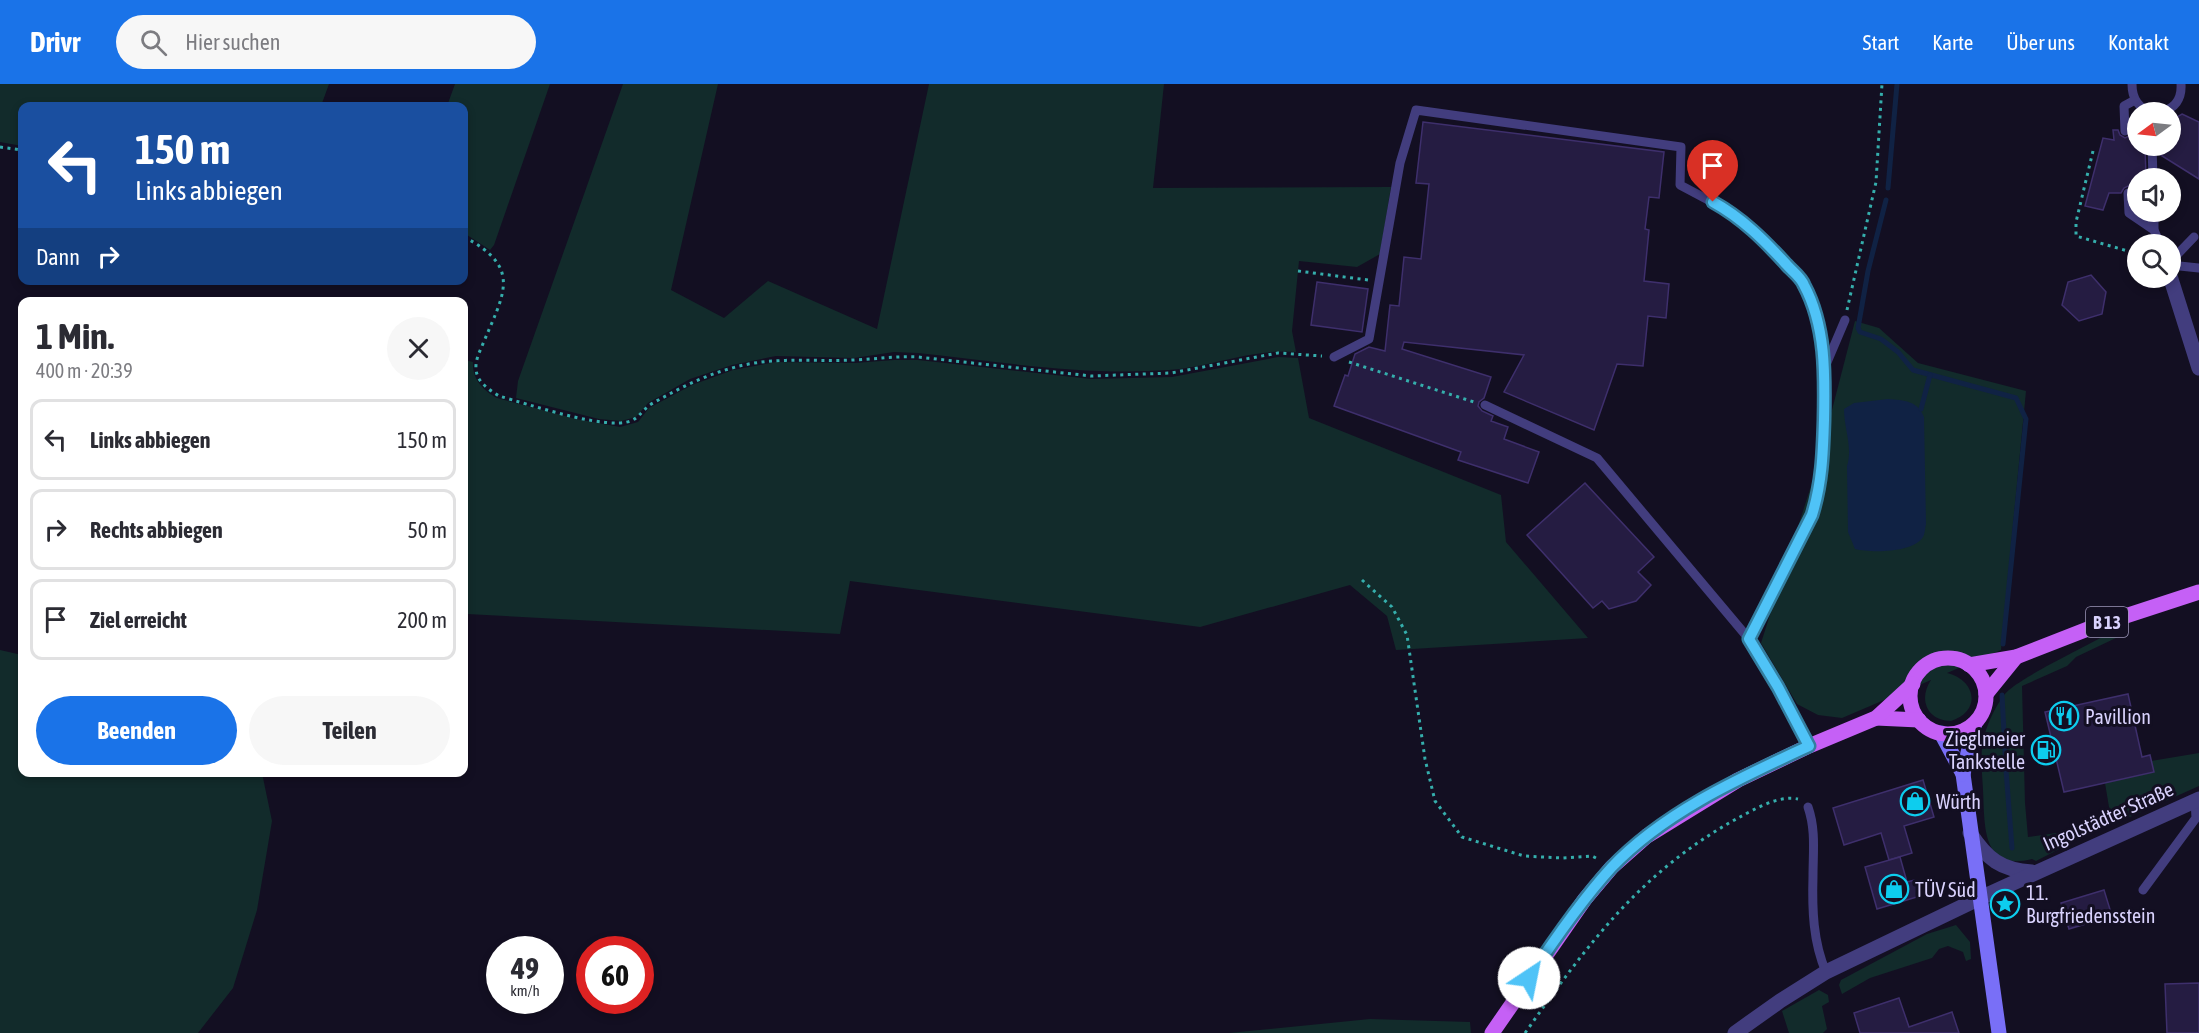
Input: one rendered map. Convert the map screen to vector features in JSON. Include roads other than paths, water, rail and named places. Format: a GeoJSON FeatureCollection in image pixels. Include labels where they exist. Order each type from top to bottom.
{"type":"FeatureCollection","features":[{"type":"Feature","properties":{"kind":"main road","name":"B 13"},"geometry":{"type":"LineString","coordinates":[[1492,1033],[1563,928],[1612,867],[1647,836],[1700,802],[1738,780],[1809,746],[1876,718],[1913,684],[1922,669],[1937,661],[1954,659],[1970,665],[2016,657],[2098,625],[2199,592]]}},
{"type":"Feature","properties":{"kind":"main road","name":"B 13"},"geometry":{"type":"LineString","coordinates":[[1975,723],[1984,710],[1986,694],[2016,657]]}},
{"type":"Feature","properties":{"kind":"main road"},"geometry":{"type":"LineString","coordinates":[[1970,665],[1981,678],[1986,694]]}},
{"type":"Feature","properties":{"kind":"main road"},"geometry":{"type":"LineString","coordinates":[[1913,684],[1912,705],[1919,720]]}},
{"type":"Feature","properties":{"kind":"main road","name":"B 13"},"geometry":{"type":"LineString","coordinates":[[1876,718],[1919,720],[1929,729],[1941,734]]}},
{"type":"Feature","properties":{"kind":"main road"},"geometry":{"type":"LineString","coordinates":[[1963,774],[1941,734],[1959,733],[1975,723]]}},
{"type":"Feature","properties":{"kind":"main road"},"geometry":{"type":"LineString","coordinates":[[1975,723],[1963,774],[1999,1033]]}},
{"type":"Feature","properties":{"kind":"street"},"geometry":{"type":"LineString","coordinates":[[2174,288],[2199,368]]}},
{"type":"Feature","properties":{"kind":"street","name":"Ingolstädter Straße"},"geometry":{"type":"LineString","coordinates":[[1735,1033],[1826,972],[2035,872],[2197,799]]}},
{"type":"Feature","properties":{"kind":"street","name":"Ingolstädter Straße"},"geometry":{"type":"LineString","coordinates":[[1970,833],[1979,847],[2002,866],[2035,872]]}},
{"type":"Feature","properties":{"kind":"lane"},"geometry":{"type":"LineString","coordinates":[[2125,131],[2124,106],[2135,100],[2132,84]]}},
{"type":"Feature","properties":{"kind":"lane"},"geometry":{"type":"LineString","coordinates":[[2178,102],[2181,96],[2181,84]]}},
{"type":"Feature","properties":{"kind":"lane"},"geometry":{"type":"LineString","coordinates":[[1334,357],[1369,339],[1400,163],[1416,110],[1681,147],[1680,185],[1736,217],[1758,234],[1804,283],[1817,322],[1825,367],[1822,473],[1818,495],[1812,515],[1749,639]]}},
{"type":"Feature","properties":{"kind":"lane"},"geometry":{"type":"LineString","coordinates":[[2142,222],[2154,230]]}},
{"type":"Feature","properties":{"kind":"lane"},"geometry":{"type":"LineString","coordinates":[[2154,222],[2156,234]]}},
{"type":"Feature","properties":{"kind":"lane"},"geometry":{"type":"LineString","coordinates":[[2181,251],[2194,237]]}},
{"type":"Feature","properties":{"kind":"lane"},"geometry":{"type":"LineString","coordinates":[[2181,265],[2199,268]]}},
{"type":"Feature","properties":{"kind":"lane"},"geometry":{"type":"LineString","coordinates":[[1825,367],[1845,320]]}},
{"type":"Feature","properties":{"kind":"lane"},"geometry":{"type":"LineString","coordinates":[[1485,405],[1597,458],[1749,639],[1778,687],[1809,746]]}},
{"type":"Feature","properties":{"kind":"lane"},"geometry":{"type":"LineString","coordinates":[[2143,890],[2196,818],[2197,799]]}},
{"type":"Feature","properties":{"kind":"lane"},"geometry":{"type":"LineString","coordinates":[[1808,807],[1813,828],[1813,913],[1820,958],[1826,972]]}},
{"type":"Feature","properties":{"kind":"water"},"geometry":{"type":"Polygon","coordinates":[[[1888,399],[1905,401],[1914,405],[1924,417],[1925,533],[1918,542],[1901,549],[1871,551],[1855,549],[1848,532],[1849,445],[1844,409],[1854,403],[1888,399]]]}},
{"type":"Feature","properties":{"kind":"waterway"},"geometry":{"type":"LineString","coordinates":[[1888,188],[1897,84]]}},
{"type":"Feature","properties":{"kind":"waterway"},"geometry":{"type":"LineString","coordinates":[[1886,200],[1868,271],[1858,328],[1860,332],[1881,339],[1898,352],[1913,370],[2016,398],[2026,419],[2003,644]]}},
{"type":"Feature","properties":{"kind":"waterway"},"geometry":{"type":"LineString","coordinates":[[1921,409],[1930,375]]}},
{"type":"Feature","properties":{"kind":"waterway"},"geometry":{"type":"LineString","coordinates":[[2002,695],[2012,848]]}},
{"type":"Feature","properties":{"kind":"place","name":"Pavillion"},"geometry":{"type":"Point","coordinates":[2064,716]}},
{"type":"Feature","properties":{"kind":"place","name":"Zieglmeier Tankstelle"},"geometry":{"type":"Point","coordinates":[2046,750]}},
{"type":"Feature","properties":{"kind":"place","name":"Würth"},"geometry":{"type":"Point","coordinates":[1915,801]}},
{"type":"Feature","properties":{"kind":"place","name":"TÜV Süd"},"geometry":{"type":"Point","coordinates":[1894,889]}},
{"type":"Feature","properties":{"kind":"place","name":"11. Burgfriedensstein"},"geometry":{"type":"Point","coordinates":[2005,904]}}]}
